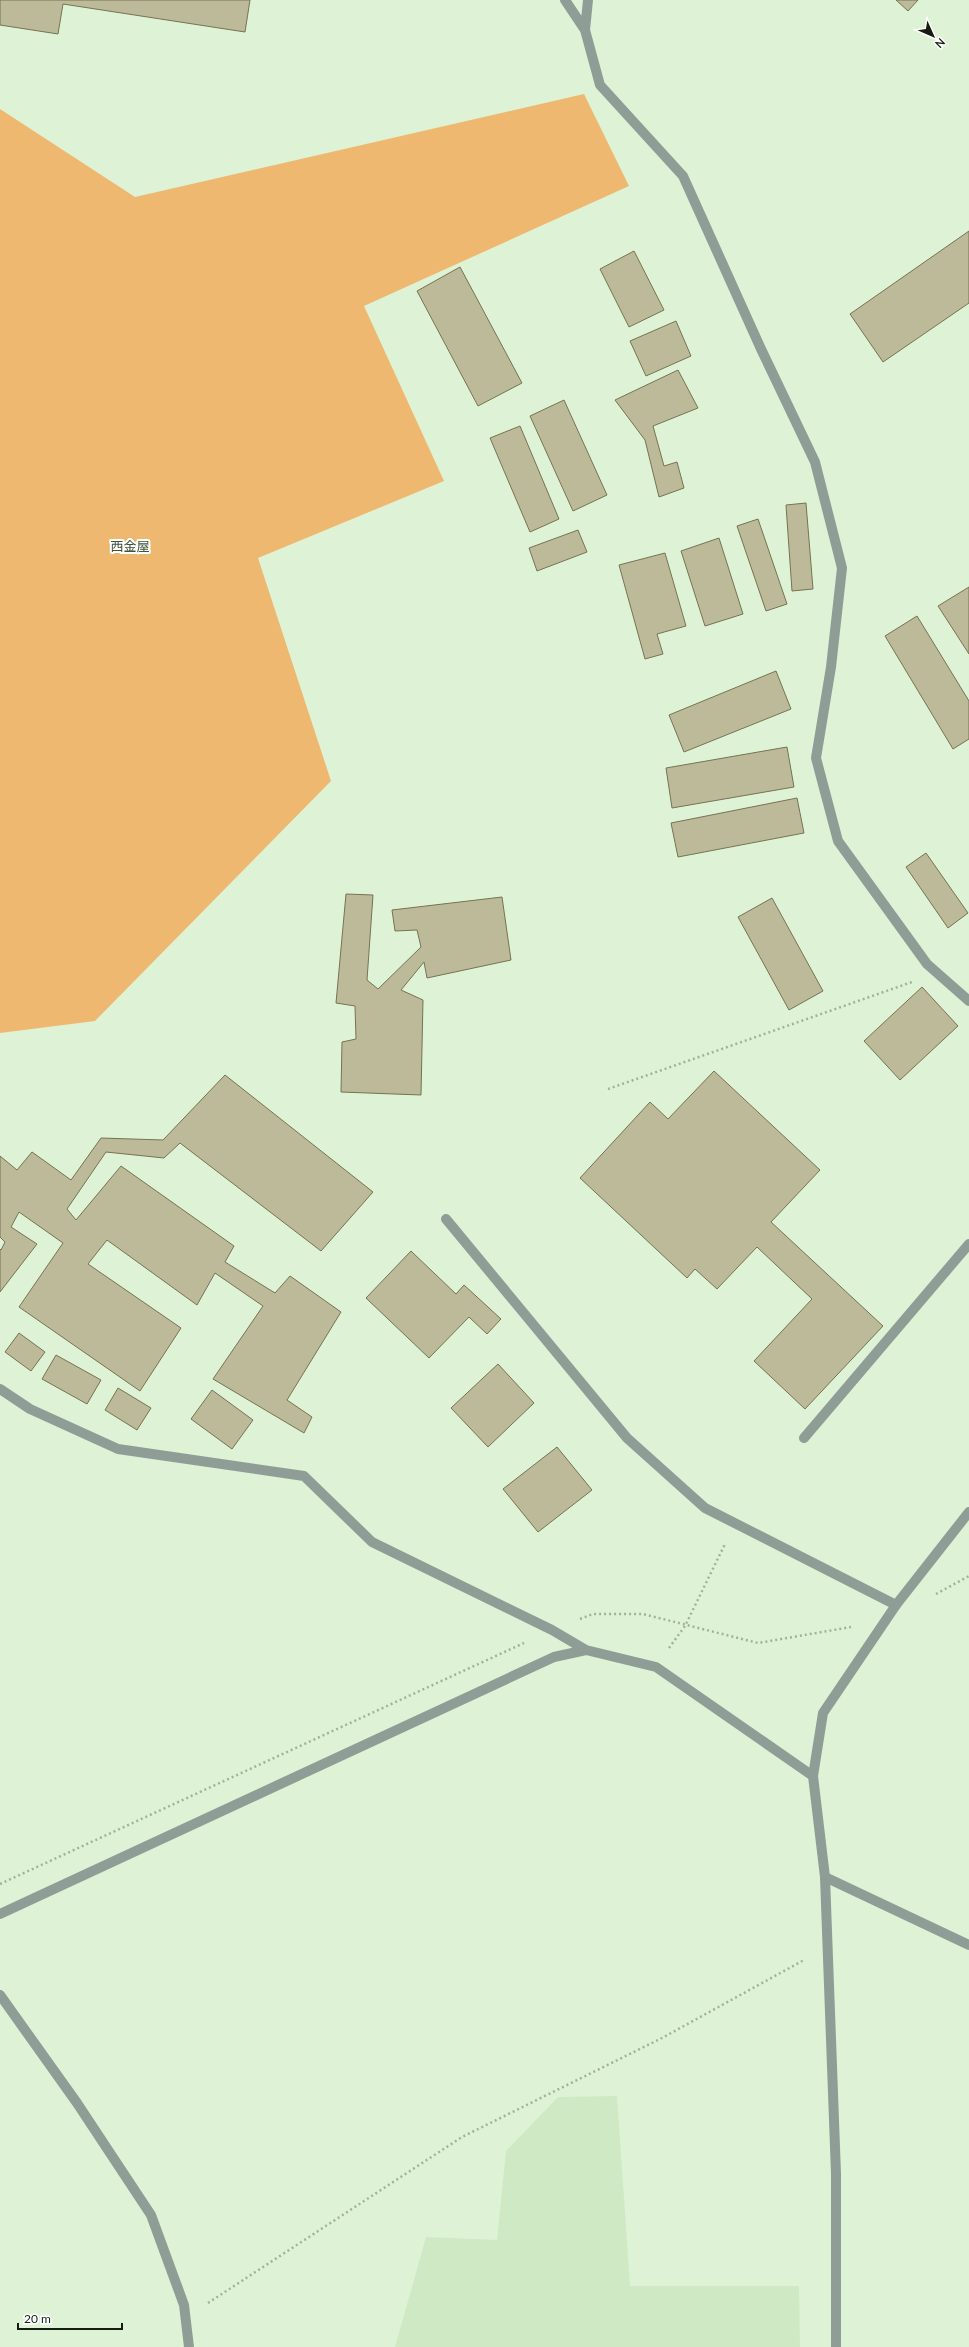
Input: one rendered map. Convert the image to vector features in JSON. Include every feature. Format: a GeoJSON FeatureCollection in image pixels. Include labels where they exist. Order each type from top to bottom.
{"type":"FeatureCollection","features":[{"type":"Feature","properties":{"kind":"street"},"geometry":{"type":"LineString","coordinates":[[565,0],[585,30],[600,86],[683,176],[761,349],[815,462],[842,568],[832,667],[816,758],[838,841],[927,964],[969,1001]]}},
{"type":"Feature","properties":{"kind":"street"},"geometry":{"type":"LineString","coordinates":[[585,30],[588,0]]}},
{"type":"Feature","properties":{"kind":"street"},"geometry":{"type":"LineString","coordinates":[[446,1219],[627,1438],[705,1508],[896,1605]]}},
{"type":"Feature","properties":{"kind":"street"},"geometry":{"type":"LineString","coordinates":[[804,1438],[969,1244]]}},
{"type":"Feature","properties":{"kind":"street"},"geometry":{"type":"LineString","coordinates":[[0,1389],[30,1409],[118,1449],[304,1476],[372,1542],[552,1630],[586,1650],[656,1667],[813,1776]]}},
{"type":"Feature","properties":{"kind":"street"},"geometry":{"type":"LineString","coordinates":[[836,2347],[836,2174],[828,1947],[825,1878],[813,1776],[823,1712],[896,1605],[969,1512]]}},
{"type":"Feature","properties":{"kind":"street"},"geometry":{"type":"LineString","coordinates":[[0,1914],[554,1657],[586,1650]]}},
{"type":"Feature","properties":{"kind":"street"},"geometry":{"type":"LineString","coordinates":[[825,1878],[969,1945]]}},
{"type":"Feature","properties":{"kind":"street"},"geometry":{"type":"LineString","coordinates":[[0,1995],[77,2103],[152,2216],[184,2305],[189,2347]]}},
{"type":"Feature","properties":{"kind":"path"},"geometry":{"type":"LineString","coordinates":[[608,1089],[937,973]]}},
{"type":"Feature","properties":{"kind":"path"},"geometry":{"type":"LineString","coordinates":[[656,1667],[685,1626],[734,1523]]}},
{"type":"Feature","properties":{"kind":"path"},"geometry":{"type":"LineString","coordinates":[[933,1595],[969,1576]]}},
{"type":"Feature","properties":{"kind":"path"},"geometry":{"type":"LineString","coordinates":[[685,1626],[758,1643],[848,1628],[890,1615]]}},
{"type":"Feature","properties":{"kind":"path"},"geometry":{"type":"LineString","coordinates":[[186,2317],[462,2137],[662,2038],[828,1947]]}},
{"type":"Feature","properties":{"kind":"shaded area"},"geometry":{"type":"Polygon","coordinates":[[[584,94],[629,186],[364,306],[444,481],[258,558],[331,781],[95,1021],[0,1033],[0,109],[135,197],[584,94]]]}},
{"type":"Feature","properties":{"kind":"shaded area"},"geometry":{"type":"Polygon","coordinates":[[[617,2096],[630,2286],[799,2286],[800,2347],[395,2347],[426,2237],[497,2240],[506,2151],[558,2097],[617,2096]]]}},
{"type":"Feature","properties":{"kind":"building"},"geometry":{"type":"Polygon","coordinates":[[[0,0],[250,0],[245,32],[63,4],[58,34],[0,25],[0,0]]]}},
{"type":"Feature","properties":{"kind":"building"},"geometry":{"type":"Polygon","coordinates":[[[896,0],[918,0],[908,11],[896,0]]]}},
{"type":"Feature","properties":{"kind":"building"},"geometry":{"type":"Polygon","coordinates":[[[969,231],[969,303],[883,362],[850,314],[969,231]]]}},
{"type":"Feature","properties":{"kind":"building"},"geometry":{"type":"Polygon","coordinates":[[[634,251],[664,310],[629,327],[600,269],[634,251]]]}},
{"type":"Feature","properties":{"kind":"building"},"geometry":{"type":"Polygon","coordinates":[[[460,267],[522,383],[478,406],[417,291],[460,267]]]}},
{"type":"Feature","properties":{"kind":"building"},"geometry":{"type":"Polygon","coordinates":[[[676,321],[691,356],[646,376],[630,341],[676,321]]]}},
{"type":"Feature","properties":{"kind":"building"},"geometry":{"type":"Polygon","coordinates":[[[678,370],[698,408],[653,426],[664,466],[677,462],[684,488],[659,497],[645,440],[615,400],[678,370]]]}},
{"type":"Feature","properties":{"kind":"building"},"geometry":{"type":"Polygon","coordinates":[[[564,400],[607,495],[573,511],[530,416],[564,400]]]}},
{"type":"Feature","properties":{"kind":"building"},"geometry":{"type":"Polygon","coordinates":[[[520,426],[559,519],[530,532],[490,438],[520,426]]]}},
{"type":"Feature","properties":{"kind":"building"},"geometry":{"type":"Polygon","coordinates":[[[806,503],[813,589],[792,591],[786,505],[806,503]]]}},
{"type":"Feature","properties":{"kind":"building"},"geometry":{"type":"Polygon","coordinates":[[[758,519],[787,604],[766,611],[737,526],[758,519]]]}},
{"type":"Feature","properties":{"kind":"building"},"geometry":{"type":"Polygon","coordinates":[[[578,530],[587,552],[537,571],[529,548],[578,530]]]}},
{"type":"Feature","properties":{"kind":"building"},"geometry":{"type":"Polygon","coordinates":[[[719,538],[743,614],[705,626],[681,551],[719,538]]]}},
{"type":"Feature","properties":{"kind":"building"},"geometry":{"type":"Polygon","coordinates":[[[665,553],[686,626],[657,634],[663,654],[645,659],[619,565],[665,553]]]}},
{"type":"Feature","properties":{"kind":"building"},"geometry":{"type":"Polygon","coordinates":[[[969,587],[969,654],[938,606],[969,587]]]}},
{"type":"Feature","properties":{"kind":"building"},"geometry":{"type":"Polygon","coordinates":[[[917,616],[969,701],[969,739],[953,749],[885,636],[917,616]]]}},
{"type":"Feature","properties":{"kind":"building"},"geometry":{"type":"Polygon","coordinates":[[[776,671],[791,709],[684,752],[669,715],[776,671]]]}},
{"type":"Feature","properties":{"kind":"building"},"geometry":{"type":"Polygon","coordinates":[[[787,747],[794,787],[672,808],[666,768],[787,747]]]}},
{"type":"Feature","properties":{"kind":"building"},"geometry":{"type":"Polygon","coordinates":[[[797,798],[804,833],[678,857],[671,823],[797,798]]]}},
{"type":"Feature","properties":{"kind":"building"},"geometry":{"type":"Polygon","coordinates":[[[926,853],[968,913],[948,928],[906,867],[926,853]]]}},
{"type":"Feature","properties":{"kind":"building"},"geometry":{"type":"Polygon","coordinates":[[[346,894],[373,895],[367,980],[378,989],[421,947],[417,930],[395,931],[392,910],[502,897],[511,960],[427,978],[424,962],[401,990],[423,1000],[421,1095],[341,1092],[342,1042],[356,1039],[355,1006],[336,1003],[346,894]]]}},
{"type":"Feature","properties":{"kind":"building"},"geometry":{"type":"Polygon","coordinates":[[[772,898],[823,991],[789,1010],[738,917],[772,898]]]}},
{"type":"Feature","properties":{"kind":"building"},"geometry":{"type":"Polygon","coordinates":[[[922,987],[958,1026],[900,1080],[864,1041],[922,987]]]}},
{"type":"Feature","properties":{"kind":"building"},"geometry":{"type":"Polygon","coordinates":[[[714,1071],[820,1170],[771,1222],[883,1326],[805,1409],[754,1361],[812,1299],[757,1247],[717,1289],[695,1269],[687,1278],[580,1178],[650,1102],[668,1119],[714,1071]]]}},
{"type":"Feature","properties":{"kind":"building"},"geometry":{"type":"Polygon","coordinates":[[[225,1075],[373,1192],[321,1251],[180,1143],[164,1158],[106,1152],[67,1209],[76,1220],[121,1166],[234,1246],[225,1262],[275,1293],[290,1276],[341,1312],[287,1400],[312,1417],[304,1433],[213,1379],[263,1306],[215,1273],[197,1305],[107,1240],[88,1264],[181,1328],[140,1391],[19,1307],[63,1243],[19,1212],[11,1227],[37,1244],[0,1292],[0,1249],[1,1250],[5,1242],[0,1237],[0,1156],[17,1170],[32,1152],[71,1180],[101,1138],[163,1140],[225,1075]]]}},
{"type":"Feature","properties":{"kind":"building"},"geometry":{"type":"Polygon","coordinates":[[[411,1251],[456,1294],[464,1285],[501,1319],[487,1334],[469,1317],[429,1358],[366,1298],[411,1251]]]}},
{"type":"Feature","properties":{"kind":"building"},"geometry":{"type":"Polygon","coordinates":[[[19,1333],[45,1352],[31,1371],[5,1352],[19,1333]]]}},
{"type":"Feature","properties":{"kind":"building"},"geometry":{"type":"Polygon","coordinates":[[[56,1355],[101,1380],[87,1404],[42,1379],[56,1355]]]}},
{"type":"Feature","properties":{"kind":"building"},"geometry":{"type":"Polygon","coordinates":[[[498,1364],[534,1403],[488,1447],[451,1408],[498,1364]]]}},
{"type":"Feature","properties":{"kind":"building"},"geometry":{"type":"Polygon","coordinates":[[[118,1388],[151,1408],[137,1430],[105,1410],[118,1388]]]}},
{"type":"Feature","properties":{"kind":"building"},"geometry":{"type":"Polygon","coordinates":[[[212,1390],[253,1420],[232,1449],[191,1419],[212,1390]]]}},
{"type":"Feature","properties":{"kind":"building"},"geometry":{"type":"Polygon","coordinates":[[[557,1447],[592,1490],[538,1532],[503,1489],[557,1447]]]}},
{"type":"Feature","properties":{"kind":"district","name":"西金屋"},"geometry":{"type":"Point","coordinates":[130,546]}}]}
